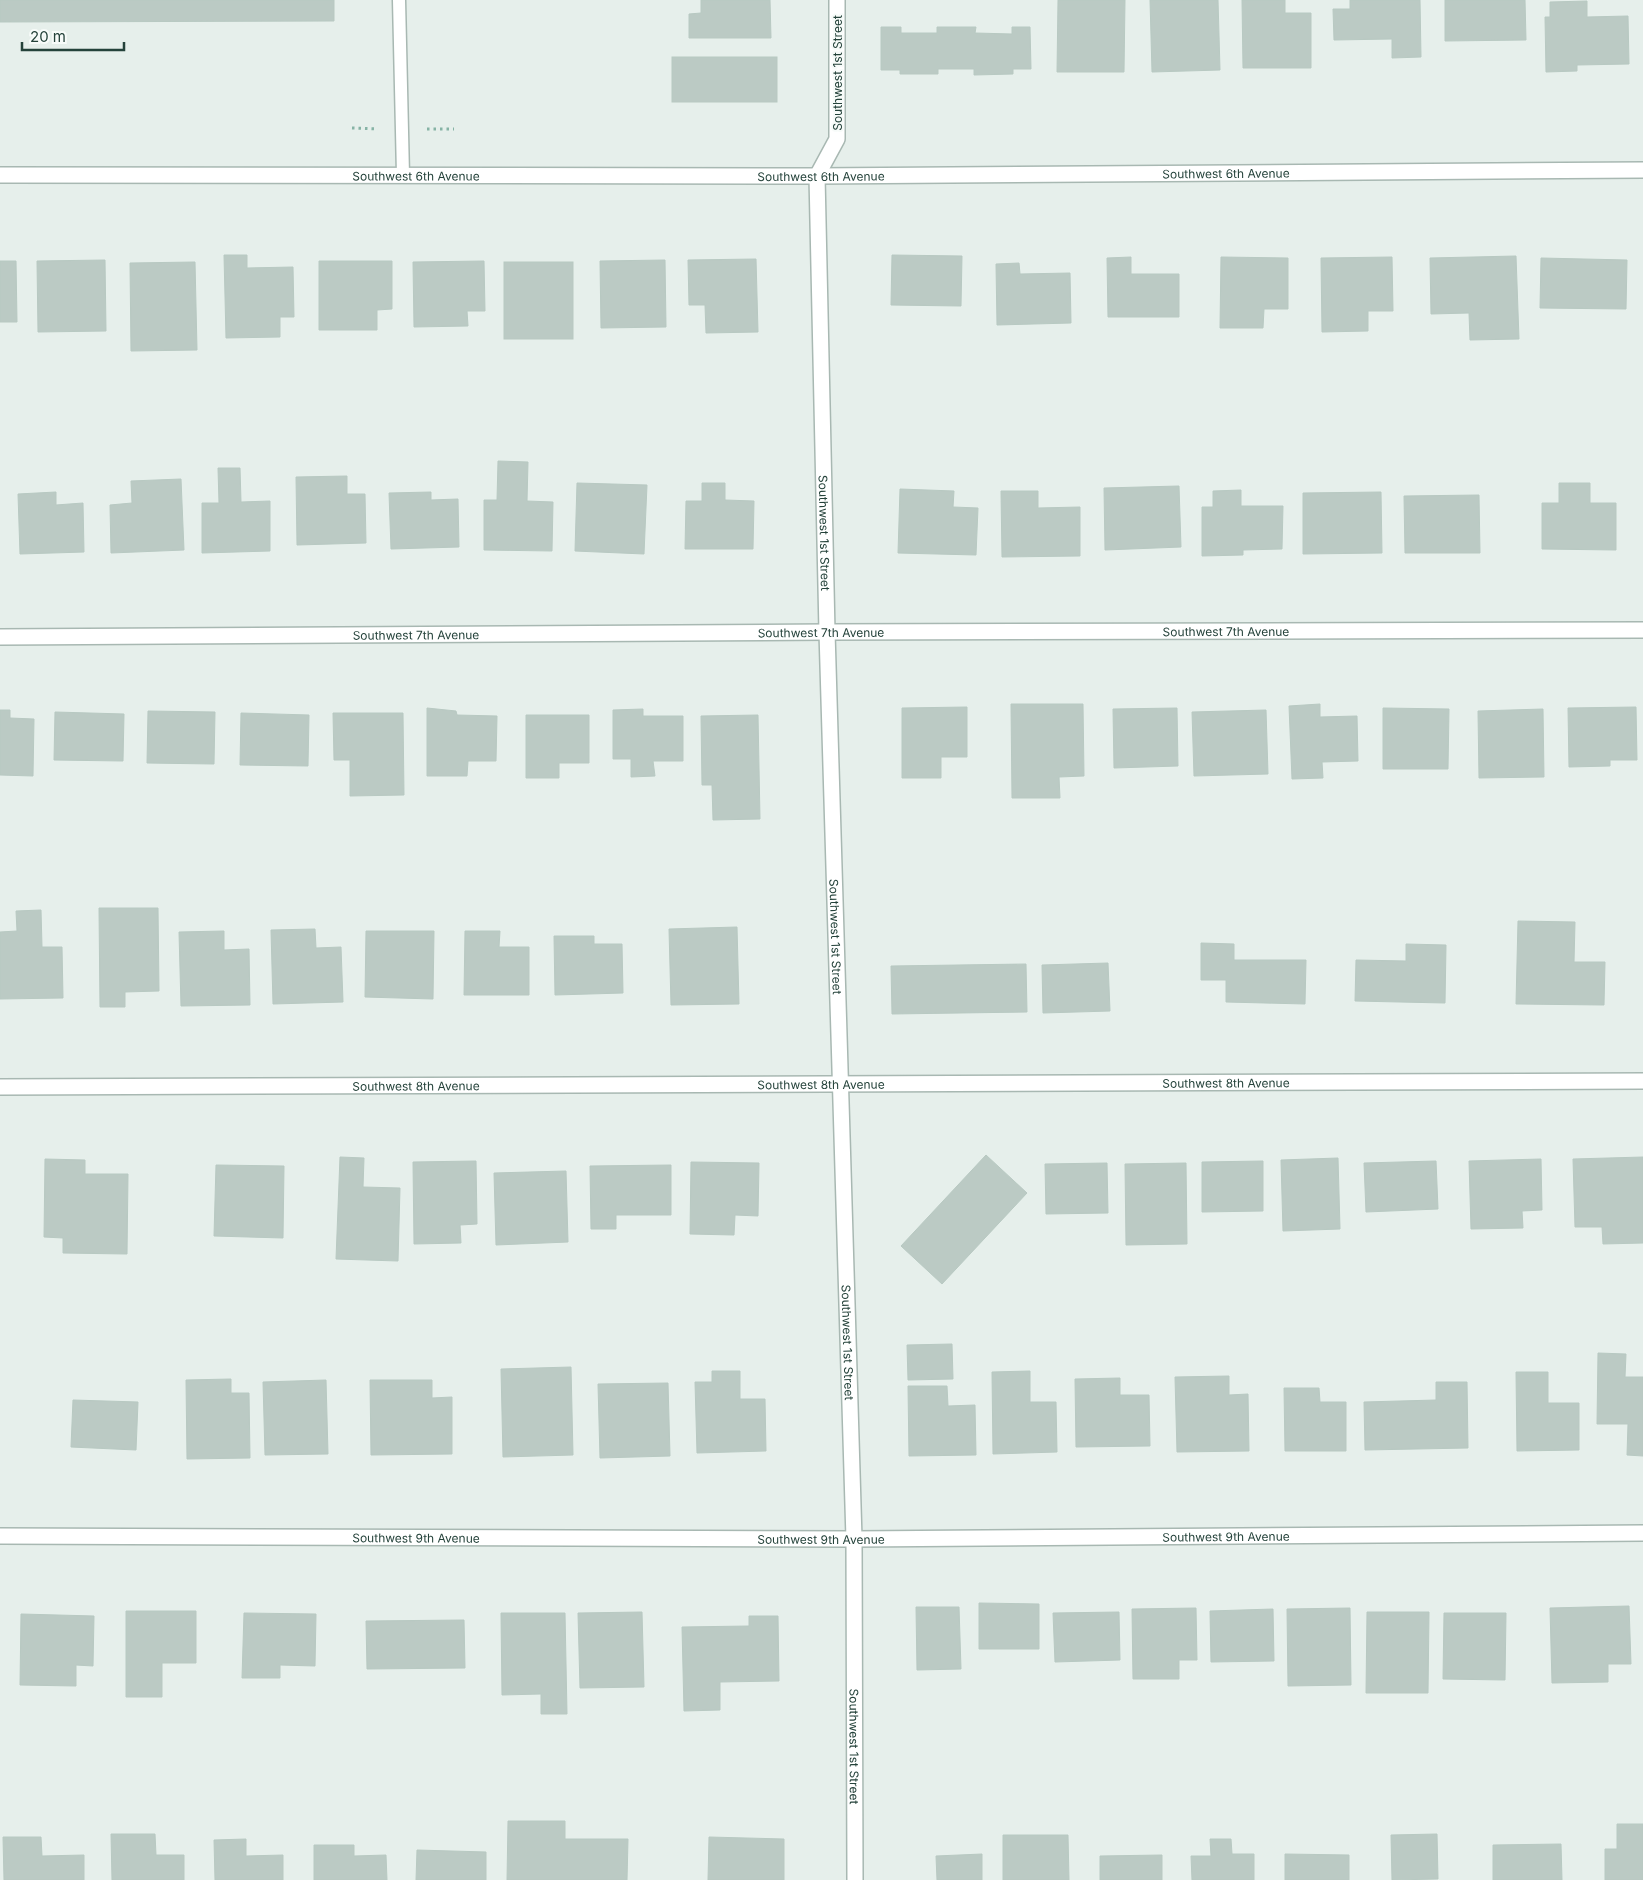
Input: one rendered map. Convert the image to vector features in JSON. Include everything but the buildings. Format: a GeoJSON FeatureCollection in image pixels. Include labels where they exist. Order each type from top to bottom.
{"type":"FeatureCollection","features":[{"type":"Feature","properties":{"kind":"street","name":"Southwest 1st Street"},"geometry":{"type":"LineString","coordinates":[[836,0],[837,139],[817,176],[827,632],[854,1539],[855,1880]]}},
{"type":"Feature","properties":{"kind":"street","name":"Southwest 6th Avenue"},"geometry":{"type":"LineString","coordinates":[[0,174],[817,176],[1643,170]]}},
{"type":"Feature","properties":{"kind":"street","name":"Southwest 7th Avenue"},"geometry":{"type":"LineString","coordinates":[[0,637],[1643,630]]}},
{"type":"Feature","properties":{"kind":"street","name":"Southwest 8th Avenue"},"geometry":{"type":"LineString","coordinates":[[0,1087],[1643,1081]]}},
{"type":"Feature","properties":{"kind":"street","name":"Southwest 9th Avenue"},"geometry":{"type":"LineString","coordinates":[[0,1536],[854,1539],[1643,1533]]}},
{"type":"Feature","properties":{"kind":"lane"},"geometry":{"type":"LineString","coordinates":[[399,0],[403,175]]}}]}
